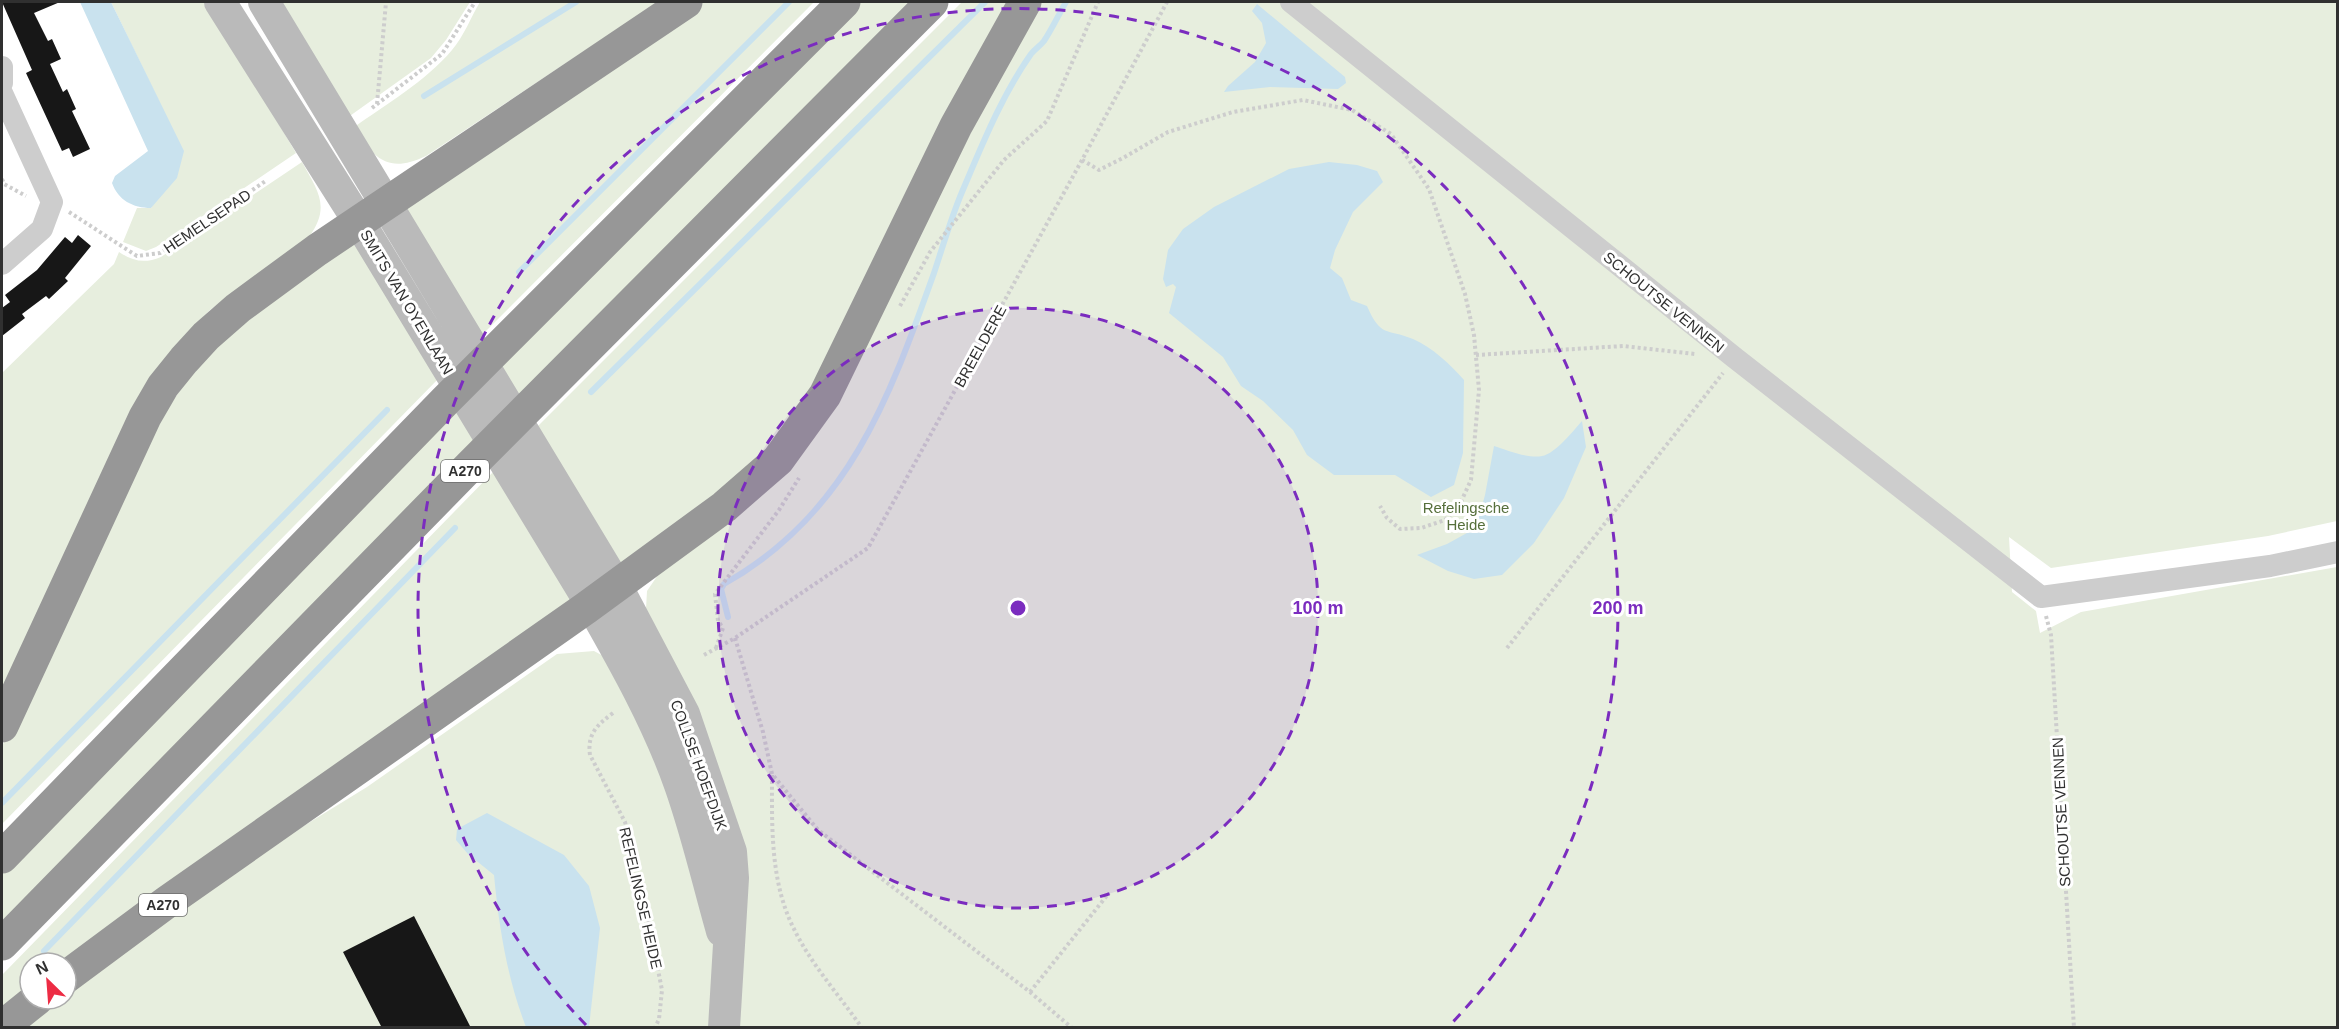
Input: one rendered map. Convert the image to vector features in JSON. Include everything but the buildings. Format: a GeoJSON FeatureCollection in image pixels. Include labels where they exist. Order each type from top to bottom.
{"type":"FeatureCollection","features":[{"type":"Feature","properties":{"kind":"highway"},"geometry":{"type":"LineString","coordinates":[[2,726],[129,448],[163,387],[206,336],[238,308],[373,214],[687,2]]}},
{"type":"Feature","properties":{"kind":"highway"},"geometry":{"type":"LineString","coordinates":[[2,857],[446,400],[844,2]]}},
{"type":"Feature","properties":{"kind":"highway","name":"A270"},"geometry":{"type":"LineString","coordinates":[[2,944],[455,481],[932,2]]}},
{"type":"Feature","properties":{"kind":"highway","name":"A270"},"geometry":{"type":"LineString","coordinates":[[78,967],[603,595],[698,526],[753,483],[778,460],[825,395],[956,126],[1024,2]]}},
{"type":"Feature","properties":{"kind":"highway"},"geometry":{"type":"LineString","coordinates":[[2,1027],[22,1011]]}},
{"type":"Feature","properties":{"kind":"main road","name":"SMITS VAN OYENLAAN"},"geometry":{"type":"LineString","coordinates":[[220,2],[373,214],[454,318],[543,465],[603,595]]}},
{"type":"Feature","properties":{"kind":"main road","name":"SMITS VAN OYENLAAN"},"geometry":{"type":"LineString","coordinates":[[264,2],[373,214],[432,341],[521,489],[603,595]]}},
{"type":"Feature","properties":{"kind":"main road","name":"COLLSE HOEFDIJK"},"geometry":{"type":"LineString","coordinates":[[603,595],[626,666],[680,784],[696,834],[729,958],[724,1028]]}},
{"type":"Feature","properties":{"kind":"street","name":"SCHOUTSE VENNEN"},"geometry":{"type":"LineString","coordinates":[[1291,2],[1735,358],[2041,597]]}},
{"type":"Feature","properties":{"kind":"street"},"geometry":{"type":"LineString","coordinates":[[2,67],[2,83]]}},
{"type":"Feature","properties":{"kind":"street"},"geometry":{"type":"LineString","coordinates":[[2,93],[52,201],[42,229],[2,264]]}},
{"type":"Feature","properties":{"kind":"street"},"geometry":{"type":"LineString","coordinates":[[2041,597],[2270,566],[2337,552]]}},
{"type":"Feature","properties":{"kind":"path"},"geometry":{"type":"LineString","coordinates":[[377,104],[386,2]]}},
{"type":"Feature","properties":{"kind":"path"},"geometry":{"type":"LineString","coordinates":[[372,108],[442,54],[475,2]]}},
{"type":"Feature","properties":{"kind":"path"},"geometry":{"type":"LineString","coordinates":[[897,310],[930,252],[1004,159],[1047,121],[1098,2]]}},
{"type":"Feature","properties":{"kind":"path","name":"BREELDERE"},"geometry":{"type":"LineString","coordinates":[[704,655],[735,638],[868,548],[1167,2]]}},
{"type":"Feature","properties":{"kind":"path"},"geometry":{"type":"LineString","coordinates":[[1082,160],[1098,170],[1124,158],[1168,132],[1233,112],[1303,100],[1352,110],[1391,134],[1429,189],[1466,294],[1479,390],[1471,480],[1459,506],[1445,520],[1421,528],[1400,529],[1387,518],[1380,506]]}},
{"type":"Feature","properties":{"kind":"path","name":"HEMELSEPAD"},"geometry":{"type":"LineString","coordinates":[[52,201],[137,256],[160,253],[267,180]]}},
{"type":"Feature","properties":{"kind":"path"},"geometry":{"type":"LineString","coordinates":[[1476,355],[1623,346],[1735,358]]}},
{"type":"Feature","properties":{"kind":"path"},"geometry":{"type":"LineString","coordinates":[[1507,648],[1735,358]]}},
{"type":"Feature","properties":{"kind":"path"},"geometry":{"type":"LineString","coordinates":[[716,649],[723,628],[718,621],[715,594],[779,510],[800,476]]}},
{"type":"Feature","properties":{"kind":"path","name":"SCHOUTSE VENNEN"},"geometry":{"type":"LineString","coordinates":[[2041,597],[2051,635],[2074,1028]]}},
{"type":"Feature","properties":{"kind":"path"},"geometry":{"type":"LineString","coordinates":[[735,638],[763,732],[772,774],[774,858],[782,895],[793,928],[862,1028]]}},
{"type":"Feature","properties":{"kind":"path","name":"REFELINGSE HEIDE"},"geometry":{"type":"LineString","coordinates":[[613,714],[598,724],[592,733],[589,745],[590,755],[625,822],[641,884],[662,990],[659,1019],[655,1028]]}},
{"type":"Feature","properties":{"kind":"path"},"geometry":{"type":"LineString","coordinates":[[772,774],[818,830],[1030,992],[1072,1028]]}},
{"type":"Feature","properties":{"kind":"path"},"geometry":{"type":"LineString","coordinates":[[1030,992],[1109,893]]}},
{"type":"Feature","properties":{"kind":"green space"},"geometry":{"type":"Polygon","coordinates":[[[111,2],[206,2],[296,153],[156,247],[146,251],[123,242],[137,208],[151,208],[183,151],[111,2]]]}},
{"type":"Feature","properties":{"kind":"green space"},"geometry":{"type":"Polygon","coordinates":[[[276,2],[470,2],[446,40],[431,58],[347,118],[276,2]]]}},
{"type":"Feature","properties":{"kind":"green space"},"geometry":{"type":"Polygon","coordinates":[[[480,2],[658,2],[426,156],[402,164],[392,163],[376,155],[353,128],[405,92],[441,62],[460,39],[480,2]]]}},
{"type":"Feature","properties":{"kind":"green space"},"geometry":{"type":"Polygon","coordinates":[[[700,2],[814,2],[482,335],[402,211],[700,2]]]}},
{"type":"Feature","properties":{"kind":"green space"},"geometry":{"type":"Polygon","coordinates":[[[860,2],[917,2],[2,929],[2,872],[860,2]]]}},
{"type":"Feature","properties":{"kind":"green space"},"geometry":{"type":"Polygon","coordinates":[[[962,2],[1017,2],[885,254],[778,449],[622,564],[615,563],[538,426],[962,2]]]}},
{"type":"Feature","properties":{"kind":"green space","name":"Refelingsche Heide"},"geometry":{"type":"Polygon","coordinates":[[[1042,2],[2337,2],[2337,521],[2268,536],[2051,568],[2009,537],[2012,592],[2036,611],[2040,633],[2081,612],[2337,567],[2337,1027],[19,1028],[41,1011],[78,1011],[78,983],[242,864],[367,787],[557,654],[594,651],[607,658],[646,609],[647,591],[660,572],[787,472],[830,416],[989,96],[1042,2]]]}},
{"type":"Feature","properties":{"kind":"green space"},"geometry":{"type":"Polygon","coordinates":[[[302,162],[320,199],[321,208],[316,226],[309,237],[210,310],[176,345],[2,693],[2,373],[114,264],[119,252],[129,258],[139,260],[161,257],[302,162]]]}},
{"type":"Feature","properties":{"kind":"green space"},"geometry":{"type":"Polygon","coordinates":[[[354,239],[440,377],[2,824],[2,746],[143,443],[215,341],[354,239]]]}},
{"type":"Feature","properties":{"kind":"green space"},"geometry":{"type":"Polygon","coordinates":[[[495,470],[577,597],[78,954],[78,951],[25,951],[495,470]]]}},
{"type":"Feature","properties":{"kind":"green space"},"geometry":{"type":"Polygon","coordinates":[[[18,959],[18,998],[2,1011],[2,975],[18,959]]]}},
{"type":"Feature","properties":{"kind":"water"},"geometry":{"type":"Polygon","coordinates":[[[80,2],[111,2],[184,151],[177,178],[151,208],[127,202],[118,194],[112,183],[115,176],[148,151],[80,2]]]}},
{"type":"Feature","properties":{"kind":"water"},"geometry":{"type":"Polygon","coordinates":[[[1257,4],[1345,77],[1346,83],[1338,89],[1270,87],[1224,92],[1255,62],[1266,43],[1262,23],[1252,11],[1257,4]]]}},
{"type":"Feature","properties":{"kind":"water"},"geometry":{"type":"Polygon","coordinates":[[[1329,162],[1357,165],[1377,171],[1383,182],[1353,212],[1335,250],[1330,268],[1342,278],[1351,300],[1367,306],[1381,328],[1413,339],[1427,347],[1464,380],[1463,453],[1454,485],[1431,497],[1395,475],[1334,475],[1307,455],[1293,430],[1263,401],[1241,386],[1223,357],[1169,313],[1176,287],[1173,284],[1166,287],[1163,279],[1168,250],[1183,229],[1214,207],[1289,169],[1329,162]]]}},
{"type":"Feature","properties":{"kind":"water"},"geometry":{"type":"Polygon","coordinates":[[[1582,421],[1586,447],[1564,498],[1534,543],[1502,575],[1474,579],[1448,571],[1417,555],[1447,544],[1476,528],[1494,446],[1524,455],[1542,456],[1558,447],[1582,421]]]}},
{"type":"Feature","properties":{"kind":"water"},"geometry":{"type":"Polygon","coordinates":[[[487,813],[564,855],[589,886],[600,928],[589,1027],[526,1027],[519,1009],[505,952],[494,875],[468,854],[456,840],[457,829],[487,813]]]}},
{"type":"Feature","properties":{"kind":"waterway"},"geometry":{"type":"LineString","coordinates":[[424,96],[576,2]]}},
{"type":"Feature","properties":{"kind":"waterway"},"geometry":{"type":"LineString","coordinates":[[519,272],[789,2]]}},
{"type":"Feature","properties":{"kind":"waterway"},"geometry":{"type":"LineString","coordinates":[[591,392],[985,2]]}},
{"type":"Feature","properties":{"kind":"waterway"},"geometry":{"type":"LineString","coordinates":[[728,617],[721,589],[724,584],[767,556],[803,524],[833,488],[859,449],[900,365],[958,202],[993,121],[1011,86],[1031,54],[1044,41],[1066,2]]}},
{"type":"Feature","properties":{"kind":"waterway"},"geometry":{"type":"LineString","coordinates":[[2,803],[387,410]]}},
{"type":"Feature","properties":{"kind":"waterway"},"geometry":{"type":"LineString","coordinates":[[44,951],[455,528]]}}]}
